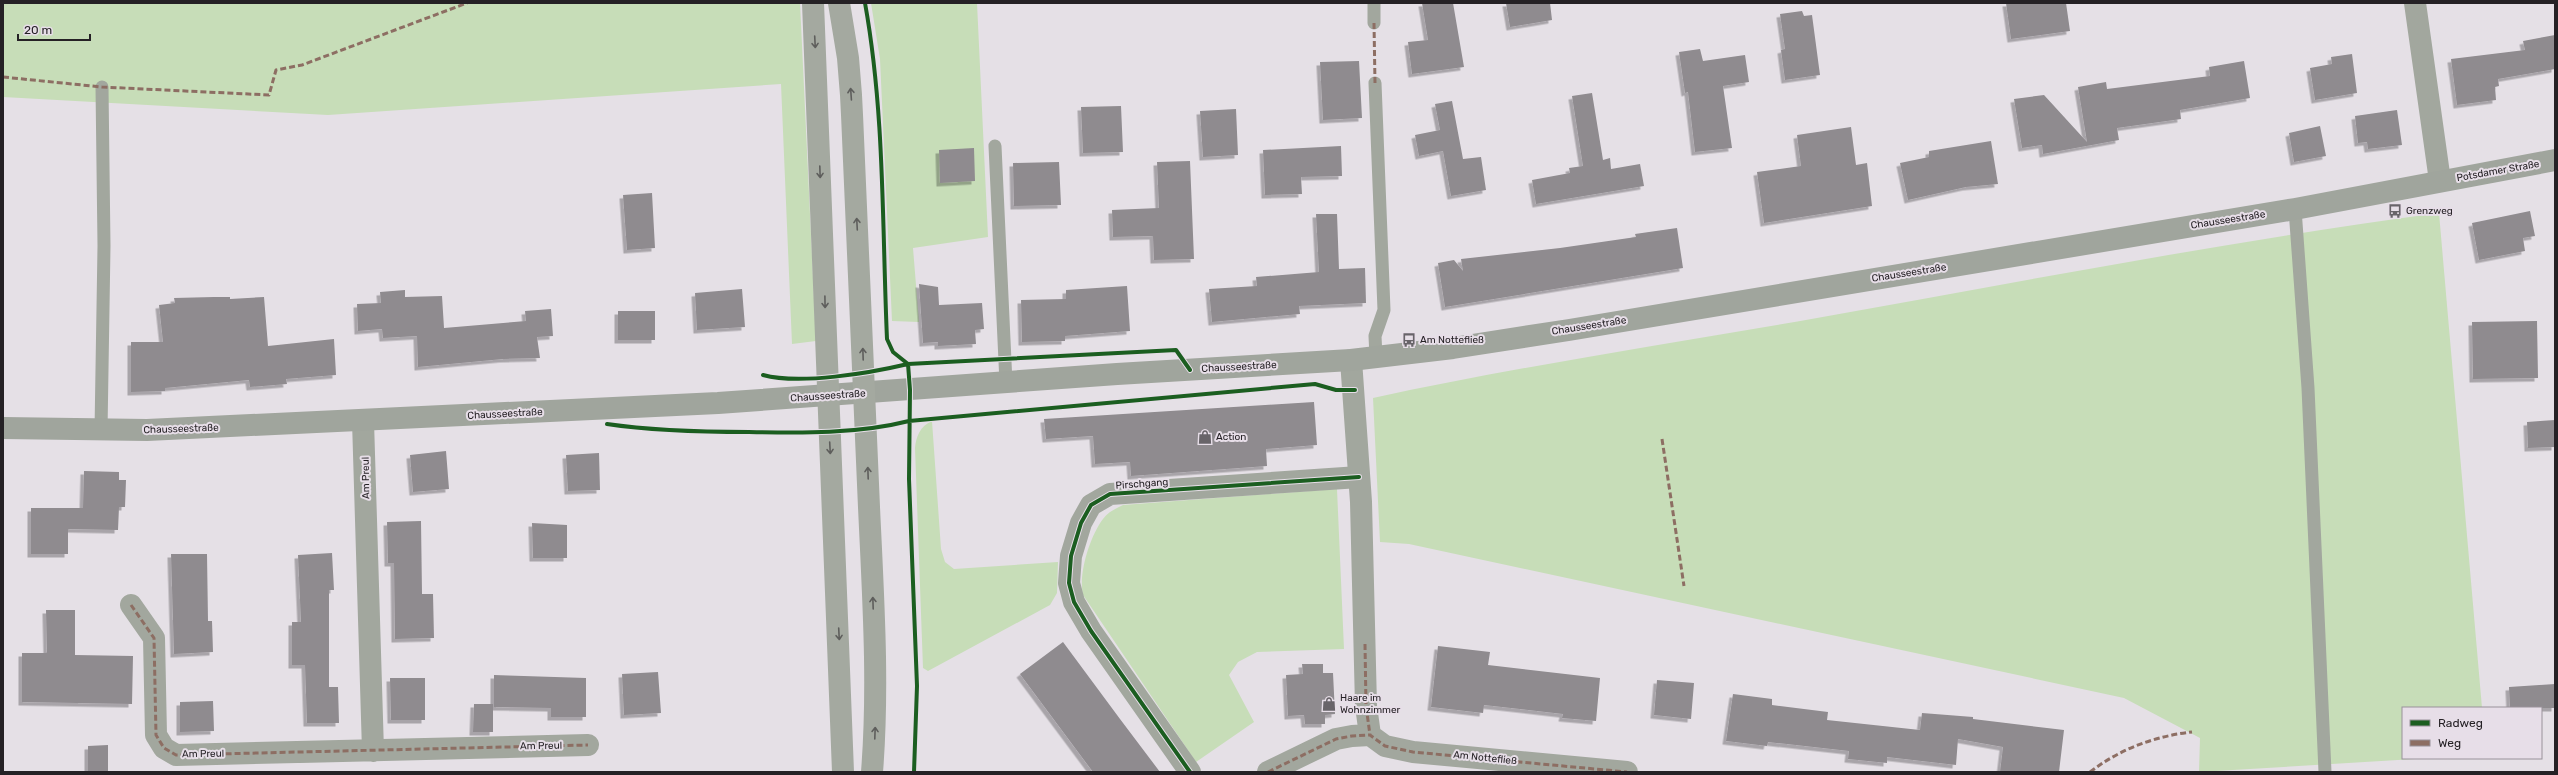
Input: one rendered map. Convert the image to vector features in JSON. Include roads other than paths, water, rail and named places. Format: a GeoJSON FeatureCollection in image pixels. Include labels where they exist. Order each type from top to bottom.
{"type":"FeatureCollection","features":[{"type":"Feature","properties":{"kind":"main road"},"geometry":{"type":"LineString","coordinates":[[813,3],[843,772]]}},
{"type":"Feature","properties":{"kind":"main road"},"geometry":{"type":"LineString","coordinates":[[839,3],[848,58],[851,95],[865,393],[874,634],[875,732],[872,772]]}},
{"type":"Feature","properties":{"kind":"main road","name":"Potsdamer Straße"},"geometry":{"type":"LineString","coordinates":[[2440,181],[2555,160]]}},
{"type":"Feature","properties":{"kind":"main road","name":"Chausseestraße"},"geometry":{"type":"LineString","coordinates":[[3,428],[101,431],[363,421],[828,396],[1351,360],[1562,331],[2295,209],[2440,181]]}},
{"type":"Feature","properties":{"kind":"street"},"geometry":{"type":"LineString","coordinates":[[2415,3],[2440,181]]}},
{"type":"Feature","properties":{"kind":"street"},"geometry":{"type":"LineString","coordinates":[[1268,772],[1336,739],[1370,735],[1366,706],[1359,477],[1351,360]]}},
{"type":"Feature","properties":{"kind":"street","name":"Am Preul"},"geometry":{"type":"LineString","coordinates":[[363,421],[373,750]]}},
{"type":"Feature","properties":{"kind":"street","name":"Pirschgang"},"geometry":{"type":"LineString","coordinates":[[1190,772],[1091,631],[1074,602],[1069,583],[1069,568],[1081,523],[1091,505],[1110,494],[1359,477]]}},
{"type":"Feature","properties":{"kind":"street","name":"Am Preul"},"geometry":{"type":"LineString","coordinates":[[131,605],[154,638],[156,735],[164,748],[176,755],[588,745]]}},
{"type":"Feature","properties":{"kind":"street","name":"Am Nottefließ"},"geometry":{"type":"LineString","coordinates":[[1370,735],[1385,746],[1413,752],[1555,769],[1627,772]]}},
{"type":"Feature","properties":{"kind":"lane"},"geometry":{"type":"LineString","coordinates":[[1374,3],[1374,23]]}},
{"type":"Feature","properties":{"kind":"lane"},"geometry":{"type":"LineString","coordinates":[[1375,83],[1384,310],[1374,336],[1376,357]]}},
{"type":"Feature","properties":{"kind":"lane"},"geometry":{"type":"LineString","coordinates":[[101,431],[104,246],[102,87]]}},
{"type":"Feature","properties":{"kind":"lane"},"geometry":{"type":"LineString","coordinates":[[995,146],[1006,383]]}},
{"type":"Feature","properties":{"kind":"lane"},"geometry":{"type":"LineString","coordinates":[[2295,209],[2308,388],[2325,772]]}},
{"type":"Feature","properties":{"kind":"place","name":"Grenzweg"},"geometry":{"type":"Point","coordinates":[2395,211]}},
{"type":"Feature","properties":{"kind":"place","name":"Am Nottefließ"},"geometry":{"type":"Point","coordinates":[1409,340]}},
{"type":"Feature","properties":{"kind":"place","name":"Action"},"geometry":{"type":"Point","coordinates":[1205,437]}},
{"type":"Feature","properties":{"kind":"place","name":"Haare im Wohnzimmer"},"geometry":{"type":"Point","coordinates":[1329,704]}}]}
